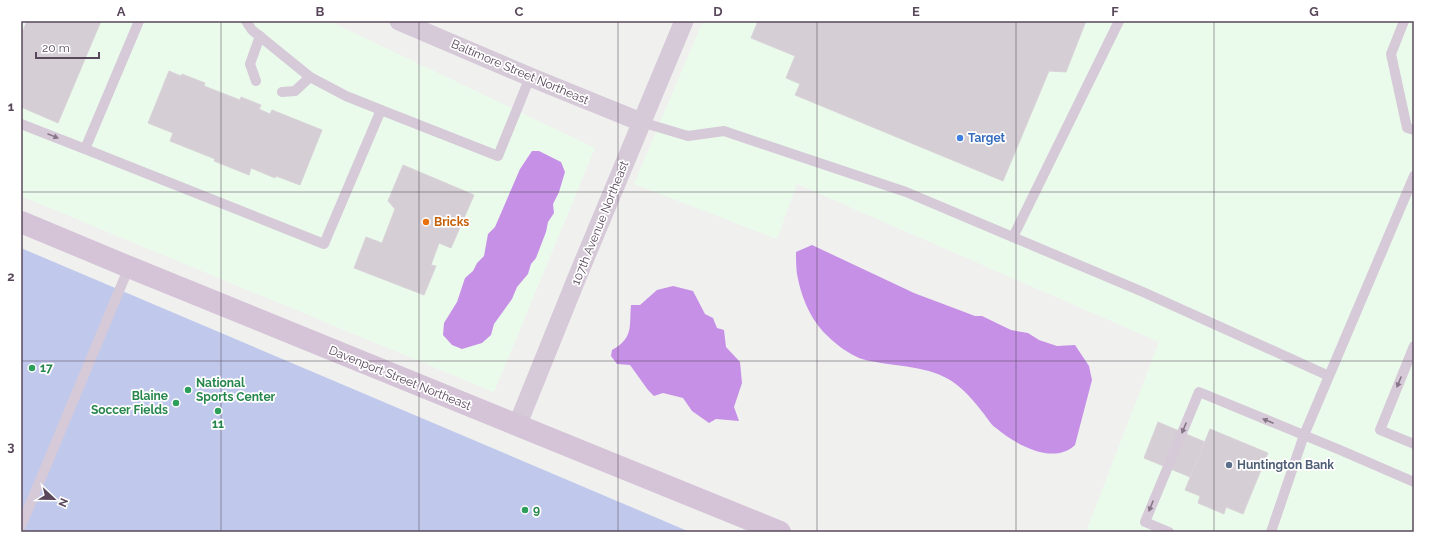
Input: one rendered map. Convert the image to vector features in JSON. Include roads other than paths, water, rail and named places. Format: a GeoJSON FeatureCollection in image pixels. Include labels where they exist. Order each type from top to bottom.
{"type":"FeatureCollection","features":[{"type":"Feature","properties":{"kind":"street","name":"Baltimore Street Northeast"},"geometry":{"type":"LineString","coordinates":[[399,21],[530,77],[641,122]]}},
{"type":"Feature","properties":{"kind":"street","name":"107th Avenue Northeast"},"geometry":{"type":"LineString","coordinates":[[517,426],[641,122],[684,21]]}},
{"type":"Feature","properties":{"kind":"street","name":"Davenport Street Northeast"},"geometry":{"type":"LineString","coordinates":[[21,222],[517,426],[780,532]]}},
{"type":"Feature","properties":{"kind":"lane"},"geometry":{"type":"LineString","coordinates":[[85,149],[139,21]]}},
{"type":"Feature","properties":{"kind":"lane"},"geometry":{"type":"LineString","coordinates":[[246,21],[252,30],[310,77],[346,96],[498,156],[530,77]]}},
{"type":"Feature","properties":{"kind":"lane"},"geometry":{"type":"LineString","coordinates":[[1013,237],[1119,21]]}},
{"type":"Feature","properties":{"kind":"lane"},"geometry":{"type":"LineString","coordinates":[[1404,21],[1390,54],[1407,128],[1414,130]]}},
{"type":"Feature","properties":{"kind":"lane"},"geometry":{"type":"LineString","coordinates":[[256,81],[250,64],[260,36]]}},
{"type":"Feature","properties":{"kind":"lane"},"geometry":{"type":"LineString","coordinates":[[282,92],[295,91],[310,77]]}},
{"type":"Feature","properties":{"kind":"lane"},"geometry":{"type":"LineString","coordinates":[[21,124],[324,244],[381,110]]}},
{"type":"Feature","properties":{"kind":"lane"},"geometry":{"type":"LineString","coordinates":[[641,122],[688,136],[724,131],[906,192],[1143,292],[1329,376]]}},
{"type":"Feature","properties":{"kind":"lane"},"geometry":{"type":"LineString","coordinates":[[1271,532],[1304,436],[1414,176]]}},
{"type":"Feature","properties":{"kind":"lane"},"geometry":{"type":"LineString","coordinates":[[21,526],[129,267]]}},
{"type":"Feature","properties":{"kind":"lane"},"geometry":{"type":"LineString","coordinates":[[1414,346],[1380,430],[1414,444]]}},
{"type":"Feature","properties":{"kind":"lane"},"geometry":{"type":"LineString","coordinates":[[1168,532],[1145,522],[1199,392],[1414,482]]}},
{"type":"Feature","properties":{"kind":"place","name":"Target"},"geometry":{"type":"Point","coordinates":[960,138]}},
{"type":"Feature","properties":{"kind":"place","name":"Bricks"},"geometry":{"type":"Point","coordinates":[426,222]}},
{"type":"Feature","properties":{"kind":"place","name":"17"},"geometry":{"type":"Point","coordinates":[32,368]}},
{"type":"Feature","properties":{"kind":"place","name":"National Sports Center"},"geometry":{"type":"Point","coordinates":[188,390]}},
{"type":"Feature","properties":{"kind":"place","name":"Blaine Soccer Fields"},"geometry":{"type":"Point","coordinates":[176,403]}},
{"type":"Feature","properties":{"kind":"place","name":"11"},"geometry":{"type":"Point","coordinates":[218,411]}},
{"type":"Feature","properties":{"kind":"place","name":"Huntington Bank"},"geometry":{"type":"Point","coordinates":[1229,465]}},
{"type":"Feature","properties":{"kind":"place","name":"9"},"geometry":{"type":"Point","coordinates":[525,510]}}]}
